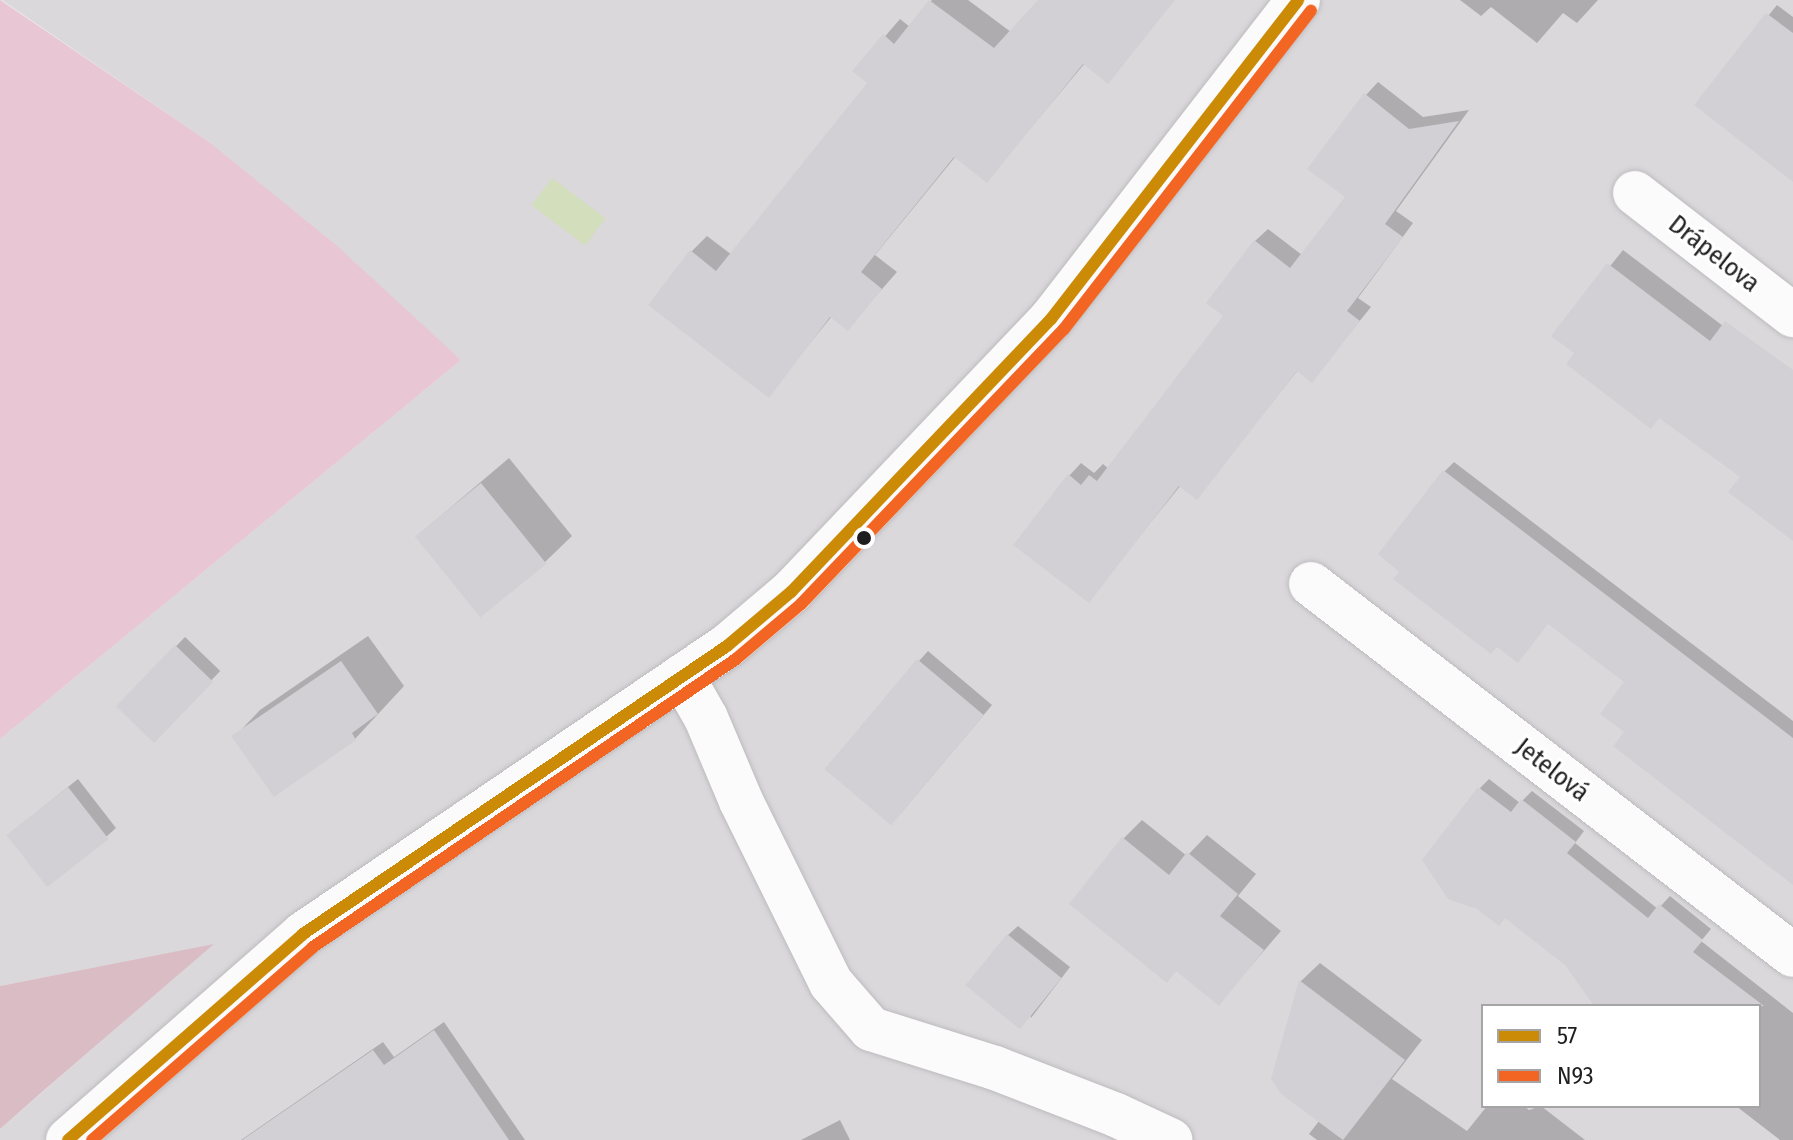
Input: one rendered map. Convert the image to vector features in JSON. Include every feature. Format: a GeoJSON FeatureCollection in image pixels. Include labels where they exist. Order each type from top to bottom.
{"type":"FeatureCollection","features":[{"type":"Feature","properties":{"kind":"street"},"geometry":{"type":"LineString","coordinates":[[68,1140],[303,934],[727,646],[791,592],[1051,319],[1298,0]]}},
{"type":"Feature","properties":{"kind":"street","name":"Drápelova"},"geometry":{"type":"LineString","coordinates":[[1635,193],[1793,315]]}},
{"type":"Feature","properties":{"kind":"street","name":"Jetelová"},"geometry":{"type":"LineString","coordinates":[[1311,584],[1793,955]]}},
{"type":"Feature","properties":{"kind":"street"},"geometry":{"type":"LineString","coordinates":[[682,676],[706,718],[741,801],[831,983],[871,1029],[995,1068],[1116,1115],[1170,1140]]}},
{"type":"Feature","properties":{"kind":"shaded area"},"geometry":{"type":"Polygon","coordinates":[[[0,0],[209,142],[336,245],[461,360],[0,739],[0,0]]]}},
{"type":"Feature","properties":{"kind":"shaded area"},"geometry":{"type":"Polygon","coordinates":[[[2,0],[1793,0],[1793,1140],[0,1140],[0,1129],[212,945],[0,986],[0,739],[461,360],[209,142],[2,0]]]}},
{"type":"Feature","properties":{"kind":"shaded area"},"geometry":{"type":"Polygon","coordinates":[[[552,178],[606,218],[585,245],[532,205],[552,178]]]}},
{"type":"Feature","properties":{"kind":"shaded area"},"geometry":{"type":"Polygon","coordinates":[[[214,944],[42,1092],[0,1129],[0,986],[214,944]]]}},
{"type":"Feature","properties":{"kind":"building"},"geometry":{"type":"Polygon","coordinates":[[[929,0],[994,48],[1038,0],[1175,0],[1108,84],[1083,64],[987,183],[954,157],[861,272],[882,289],[848,331],[830,317],[769,398],[648,305],[690,250],[716,271],[867,83],[852,71],[883,34],[894,44],[929,0]]]}},
{"type":"Feature","properties":{"kind":"building"},"geometry":{"type":"Polygon","coordinates":[[[1766,13],[1793,33],[1793,182],[1694,105],[1766,13]]]}},
{"type":"Feature","properties":{"kind":"building"},"geometry":{"type":"Polygon","coordinates":[[[1364,93],[1409,129],[1459,121],[1385,224],[1403,237],[1347,311],[1360,321],[1312,383],[1297,371],[1197,500],[1179,486],[1089,603],[1013,545],[1068,474],[1081,485],[1089,475],[1097,481],[1223,316],[1206,303],[1254,240],[1290,268],[1345,197],[1307,169],[1364,93]]]}},
{"type":"Feature","properties":{"kind":"building"},"geometry":{"type":"Polygon","coordinates":[[[1607,263],[1710,341],[1725,321],[1793,370],[1793,541],[1728,492],[1740,477],[1659,418],[1651,429],[1566,364],[1574,353],[1551,336],[1607,263]]]}},
{"type":"Feature","properties":{"kind":"building"},"geometry":{"type":"Polygon","coordinates":[[[1443,470],[1793,738],[1793,885],[1613,746],[1624,732],[1600,714],[1624,682],[1548,624],[1518,663],[1497,647],[1491,654],[1393,579],[1399,572],[1378,554],[1443,470]]]}},
{"type":"Feature","properties":{"kind":"building"},"geometry":{"type":"Polygon","coordinates":[[[481,483],[546,564],[480,617],[415,536],[481,483]]]}},
{"type":"Feature","properties":{"kind":"building"},"geometry":{"type":"Polygon","coordinates":[[[175,645],[213,682],[154,743],[116,706],[175,645]]]}},
{"type":"Feature","properties":{"kind":"building"},"geometry":{"type":"Polygon","coordinates":[[[917,659],[984,715],[891,825],[824,769],[917,659]]]}},
{"type":"Feature","properties":{"kind":"building"},"geometry":{"type":"Polygon","coordinates":[[[341,661],[378,714],[352,733],[356,740],[274,797],[231,736],[341,661]]]}},
{"type":"Feature","properties":{"kind":"building"},"geometry":{"type":"Polygon","coordinates":[[[68,787],[109,839],[47,887],[7,835],[68,787]]]}},
{"type":"Feature","properties":{"kind":"building"},"geometry":{"type":"Polygon","coordinates":[[[1478,787],[1511,812],[1521,799],[1576,842],[1567,853],[1648,918],[1659,904],[1703,940],[1693,952],[1764,1006],[1593,1004],[1565,965],[1505,918],[1499,926],[1477,909],[1448,899],[1422,860],[1478,787]]]}},
{"type":"Feature","properties":{"kind":"building"},"geometry":{"type":"Polygon","coordinates":[[[1122,837],[1169,875],[1187,852],[1238,894],[1220,916],[1264,950],[1219,1006],[1176,971],[1167,983],[1069,904],[1122,837]]]}},
{"type":"Feature","properties":{"kind":"building"},"geometry":{"type":"Polygon","coordinates":[[[1007,934],[1061,978],[1020,1029],[965,985],[1007,934]]]}},
{"type":"Feature","properties":{"kind":"building"},"geometry":{"type":"Polygon","coordinates":[[[1299,980],[1405,1060],[1343,1140],[1281,1094],[1271,1079],[1299,980]]]}},
{"type":"Feature","properties":{"kind":"building"},"geometry":{"type":"Polygon","coordinates":[[[434,1030],[509,1140],[242,1140],[373,1050],[384,1065],[434,1030]]]}},
{"type":"Feature","properties":{"kind":"transit line","name":"57"},"geometry":{"type":"LineString","coordinates":[[68,1140],[303,934],[727,646],[791,592],[1051,319],[1298,0]]}},
{"type":"Feature","properties":{"kind":"transit line","name":"N93"},"geometry":{"type":"LineString","coordinates":[[92,1140],[313,947],[736,659],[801,604],[1064,329],[1311,10]]}}]}
